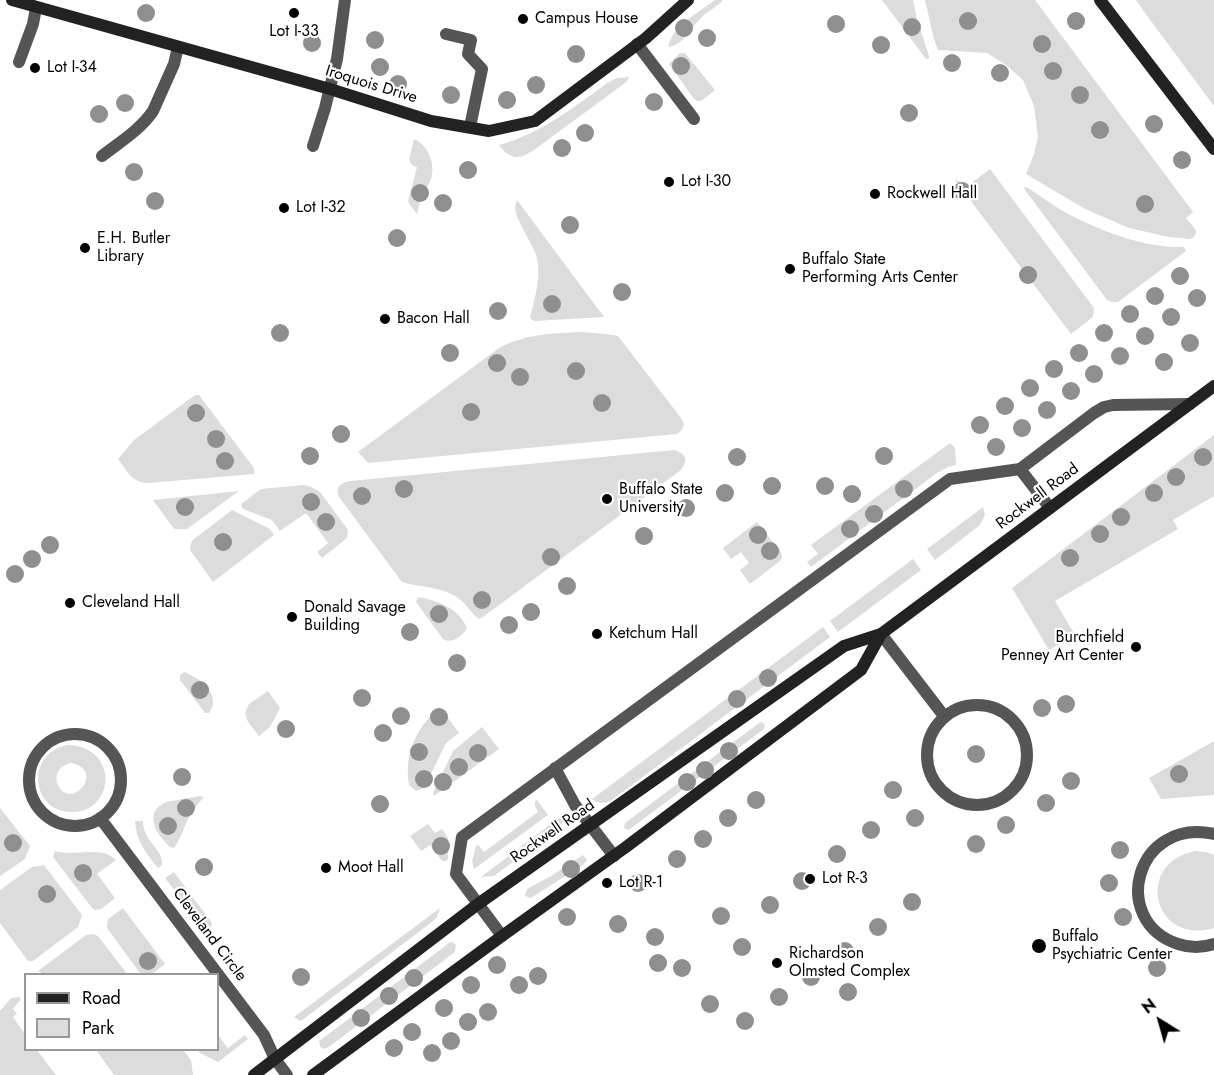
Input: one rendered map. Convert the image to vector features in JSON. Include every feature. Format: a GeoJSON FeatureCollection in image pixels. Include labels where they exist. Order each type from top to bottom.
{"type":"FeatureCollection","features":[{"type":"Feature","properties":{"kind":"street","name":"Iroquois Drive"},"geometry":{"type":"LineString","coordinates":[[12,0],[330,89],[431,121],[489,131],[535,121],[637,44],[688,0]]}},
{"type":"Feature","properties":{"kind":"street"},"geometry":{"type":"LineString","coordinates":[[313,146],[337,60],[345,0]]}},
{"type":"Feature","properties":{"kind":"street"},"geometry":{"type":"LineString","coordinates":[[1100,0],[1214,149]]}},
{"type":"Feature","properties":{"kind":"street"},"geometry":{"type":"LineString","coordinates":[[19,62],[33,24],[36,8]]}},
{"type":"Feature","properties":{"kind":"street"},"geometry":{"type":"LineString","coordinates":[[446,34],[471,40],[468,54],[482,69],[470,127]]}},
{"type":"Feature","properties":{"kind":"street"},"geometry":{"type":"LineString","coordinates":[[637,44],[694,119]]}},
{"type":"Feature","properties":{"kind":"street"},"geometry":{"type":"LineString","coordinates":[[102,156],[137,129],[153,111],[174,64],[178,47]]}},
{"type":"Feature","properties":{"kind":"street","name":"Rockwell Road"},"geometry":{"type":"LineString","coordinates":[[254,1075],[478,904],[844,646],[881,634],[1214,386]]}},
{"type":"Feature","properties":{"kind":"street"},"geometry":{"type":"LineString","coordinates":[[502,936],[456,874],[462,837],[950,479],[1020,469],[1104,407],[1124,404],[1190,404]]}},
{"type":"Feature","properties":{"kind":"street"},"geometry":{"type":"LineString","coordinates":[[1020,469],[1050,508]]}},
{"type":"Feature","properties":{"kind":"street"},"geometry":{"type":"LineString","coordinates":[[881,634],[944,716]]}},
{"type":"Feature","properties":{"kind":"street","name":"Rockwell Road"},"geometry":{"type":"LineString","coordinates":[[313,1075],[614,856],[861,670],[881,634]]}},
{"type":"Feature","properties":{"kind":"street"},"geometry":{"type":"LineString","coordinates":[[967,704],[993,706],[1007,714],[1025,736],[1029,754],[1028,764],[1014,790],[1000,801],[972,806],[947,797],[935,785],[926,758],[928,740],[944,716],[967,704]]}},
{"type":"Feature","properties":{"kind":"street"},"geometry":{"type":"LineString","coordinates":[[62,735],[92,736],[105,744],[115,756],[120,770],[121,786],[117,800],[108,813],[100,818],[81,826],[66,826],[51,820],[39,810],[28,782],[30,767],[37,753],[48,742],[62,735]]}},
{"type":"Feature","properties":{"kind":"street"},"geometry":{"type":"LineString","coordinates":[[555,768],[575,805],[614,856]]}},
{"type":"Feature","properties":{"kind":"street","name":"Cleveland Circle"},"geometry":{"type":"LineString","coordinates":[[100,818],[217,973]]}},
{"type":"Feature","properties":{"kind":"street"},"geometry":{"type":"LineString","coordinates":[[1214,834],[1194,831],[1176,835],[1160,844],[1147,858],[1140,875],[1138,894],[1142,912],[1153,928],[1168,941],[1186,947],[1206,947],[1214,944]]}},
{"type":"Feature","properties":{"kind":"street","name":"Cleveland Circle"},"geometry":{"type":"LineString","coordinates":[[219,975],[264,1035],[275,1059],[286,1075]]}},
{"type":"Feature","properties":{"kind":"green space"},"geometry":{"type":"Polygon","coordinates":[[[715,0],[723,0],[699,19],[679,43],[668,47],[675,32],[681,26],[715,0]]]}},
{"type":"Feature","properties":{"kind":"green space"},"geometry":{"type":"Polygon","coordinates":[[[882,0],[913,0],[929,59],[926,59],[882,0]]]}},
{"type":"Feature","properties":{"kind":"green space"},"geometry":{"type":"Polygon","coordinates":[[[925,0],[1035,0],[1193,212],[1186,218],[1196,230],[1194,237],[1190,239],[1169,237],[1129,228],[1085,209],[1026,174],[1038,137],[1034,106],[1023,80],[1006,65],[987,53],[938,50],[925,0]]]}},
{"type":"Feature","properties":{"kind":"green space"},"geometry":{"type":"Polygon","coordinates":[[[1136,0],[1214,0],[1214,106],[1145,13],[1136,0]]]}},
{"type":"Feature","properties":{"kind":"green space"},"geometry":{"type":"Polygon","coordinates":[[[680,53],[685,53],[715,90],[701,101],[694,99],[669,64],[680,53]]]}},
{"type":"Feature","properties":{"kind":"green space"},"geometry":{"type":"Polygon","coordinates":[[[630,77],[529,153],[519,157],[511,156],[499,145],[542,127],[569,111],[607,83],[617,78],[630,77]]]}},
{"type":"Feature","properties":{"kind":"green space"},"geometry":{"type":"Polygon","coordinates":[[[414,139],[427,150],[432,161],[430,181],[417,214],[408,201],[417,167],[409,160],[414,139]]]}},
{"type":"Feature","properties":{"kind":"green space"},"geometry":{"type":"Polygon","coordinates":[[[990,169],[1094,308],[1093,317],[1071,334],[955,180],[970,184],[990,169]]]}},
{"type":"Feature","properties":{"kind":"green space"},"geometry":{"type":"Polygon","coordinates":[[[1024,187],[1066,213],[1098,228],[1141,242],[1184,247],[1186,251],[1118,302],[1112,302],[1107,300],[1024,187]]]}},
{"type":"Feature","properties":{"kind":"green space"},"geometry":{"type":"Polygon","coordinates":[[[517,200],[604,317],[534,321],[530,318],[538,268],[535,252],[516,214],[517,200]]]}},
{"type":"Feature","properties":{"kind":"green space"},"geometry":{"type":"Polygon","coordinates":[[[581,332],[618,336],[681,418],[684,424],[682,430],[677,434],[368,463],[358,452],[499,348],[530,337],[581,332]]]}},
{"type":"Feature","properties":{"kind":"green space"},"geometry":{"type":"Polygon","coordinates":[[[195,395],[199,395],[254,468],[254,474],[148,483],[138,481],[127,472],[118,459],[134,440],[195,395]]]}},
{"type":"Feature","properties":{"kind":"green space"},"geometry":{"type":"Polygon","coordinates":[[[1214,435],[1214,496],[1173,520],[1178,529],[1055,601],[1075,635],[1049,650],[1012,588],[1214,435]]]}},
{"type":"Feature","properties":{"kind":"green space"},"geometry":{"type":"Polygon","coordinates":[[[950,443],[955,448],[956,465],[937,473],[811,567],[807,562],[818,554],[811,545],[950,443]]]}},
{"type":"Feature","properties":{"kind":"green space"},"geometry":{"type":"Polygon","coordinates":[[[675,450],[685,458],[681,470],[479,619],[455,596],[433,588],[402,582],[338,494],[339,486],[350,481],[675,450]]]}},
{"type":"Feature","properties":{"kind":"green space"},"geometry":{"type":"Polygon","coordinates":[[[304,485],[320,492],[348,530],[347,538],[322,558],[317,552],[328,543],[306,513],[280,531],[272,520],[243,509],[241,504],[261,489],[304,485]]]}},
{"type":"Feature","properties":{"kind":"green space"},"geometry":{"type":"Polygon","coordinates":[[[239,491],[187,529],[174,529],[153,500],[239,491]]]}},
{"type":"Feature","properties":{"kind":"green space"},"geometry":{"type":"Polygon","coordinates":[[[983,507],[985,515],[980,525],[935,560],[927,549],[983,507]]]}},
{"type":"Feature","properties":{"kind":"green space"},"geometry":{"type":"Polygon","coordinates":[[[232,510],[270,529],[274,535],[213,582],[190,550],[191,543],[232,510]]]}},
{"type":"Feature","properties":{"kind":"green space"},"geometry":{"type":"Polygon","coordinates":[[[757,522],[781,552],[782,557],[750,584],[740,570],[749,563],[741,552],[731,559],[723,548],[757,522]]]}},
{"type":"Feature","properties":{"kind":"green space"},"geometry":{"type":"Polygon","coordinates":[[[913,559],[921,570],[838,632],[830,621],[913,559]]]}},
{"type":"Feature","properties":{"kind":"green space"},"geometry":{"type":"Polygon","coordinates":[[[418,597],[440,603],[453,610],[467,628],[465,631],[453,640],[443,639],[416,602],[418,597]]]}},
{"type":"Feature","properties":{"kind":"green space"},"geometry":{"type":"Polygon","coordinates":[[[823,627],[830,637],[612,800],[602,803],[592,799],[823,627]]]}},
{"type":"Feature","properties":{"kind":"green space"},"geometry":{"type":"Polygon","coordinates":[[[184,672],[197,678],[208,688],[213,700],[209,713],[205,713],[180,680],[180,675],[184,672]]]}},
{"type":"Feature","properties":{"kind":"green space"},"geometry":{"type":"Polygon","coordinates":[[[268,691],[280,708],[270,727],[259,736],[248,722],[245,713],[249,704],[268,691]]]}},
{"type":"Feature","properties":{"kind":"green space"},"geometry":{"type":"Polygon","coordinates":[[[440,707],[459,733],[446,743],[424,788],[416,791],[409,785],[410,752],[418,732],[440,707]]]}},
{"type":"Feature","properties":{"kind":"green space"},"geometry":{"type":"Polygon","coordinates":[[[762,722],[765,725],[764,729],[630,829],[624,828],[625,823],[762,722]]]}},
{"type":"Feature","properties":{"kind":"green space"},"geometry":{"type":"Polygon","coordinates":[[[482,727],[499,749],[434,796],[433,793],[453,751],[482,727]]]}},
{"type":"Feature","properties":{"kind":"green space"},"geometry":{"type":"Polygon","coordinates":[[[1214,741],[1214,795],[1161,799],[1149,778],[1214,741]]]}},
{"type":"Feature","properties":{"kind":"green space"},"geometry":{"type":"Polygon","coordinates":[[[68,745],[85,748],[97,756],[106,780],[103,792],[96,802],[86,809],[71,812],[51,806],[42,795],[38,782],[40,768],[46,757],[59,747],[68,745]],[[71,763],[59,771],[57,781],[64,792],[71,794],[83,787],[86,773],[81,767],[71,763]]]}},
{"type":"Feature","properties":{"kind":"green space"},"geometry":{"type":"Polygon","coordinates":[[[204,797],[190,815],[176,845],[174,848],[170,847],[154,824],[155,812],[166,802],[204,797]]]}},
{"type":"Feature","properties":{"kind":"green space"},"geometry":{"type":"Polygon","coordinates":[[[537,800],[548,815],[474,869],[472,861],[476,846],[478,845],[484,852],[538,812],[535,806],[537,800]]]}},
{"type":"Feature","properties":{"kind":"green space"},"geometry":{"type":"Polygon","coordinates":[[[0,808],[30,846],[25,859],[0,876],[0,808]]]}},
{"type":"Feature","properties":{"kind":"green space"},"geometry":{"type":"Polygon","coordinates":[[[564,814],[562,823],[557,829],[494,876],[481,877],[564,814]]]}},
{"type":"Feature","properties":{"kind":"green space"},"geometry":{"type":"Polygon","coordinates":[[[135,821],[143,821],[146,834],[160,854],[162,865],[158,868],[140,841],[135,821]]]}},
{"type":"Feature","properties":{"kind":"green space"},"geometry":{"type":"Polygon","coordinates":[[[428,824],[435,833],[442,829],[448,838],[447,861],[442,861],[430,845],[421,851],[410,836],[428,824]]]}},
{"type":"Feature","properties":{"kind":"green space"},"geometry":{"type":"Polygon","coordinates":[[[55,851],[103,853],[116,860],[97,874],[115,898],[101,909],[92,908],[53,857],[55,851]]]}},
{"type":"Feature","properties":{"kind":"green space"},"geometry":{"type":"Polygon","coordinates":[[[1195,851],[1214,855],[1214,928],[1193,930],[1177,925],[1165,915],[1159,901],[1158,885],[1164,871],[1176,858],[1195,851]]]}},
{"type":"Feature","properties":{"kind":"green space"},"geometry":{"type":"Polygon","coordinates":[[[583,855],[587,860],[584,864],[531,898],[525,896],[527,889],[583,855]]]}},
{"type":"Feature","properties":{"kind":"green space"},"geometry":{"type":"Polygon","coordinates":[[[44,865],[82,915],[78,927],[33,961],[28,961],[0,923],[0,890],[32,867],[44,865]]]}},
{"type":"Feature","properties":{"kind":"green space"},"geometry":{"type":"Polygon","coordinates":[[[174,872],[212,923],[211,929],[206,932],[165,878],[174,872]]]}},
{"type":"Feature","properties":{"kind":"green space"},"geometry":{"type":"Polygon","coordinates":[[[123,908],[165,964],[153,973],[139,972],[107,928],[108,919],[123,908]]]}},
{"type":"Feature","properties":{"kind":"green space"},"geometry":{"type":"Polygon","coordinates":[[[440,908],[437,917],[432,922],[301,1021],[294,1017],[440,908]]]}},
{"type":"Feature","properties":{"kind":"green space"},"geometry":{"type":"Polygon","coordinates":[[[86,935],[98,936],[126,973],[41,973],[38,971],[86,935]]]}},
{"type":"Feature","properties":{"kind":"green space"},"geometry":{"type":"Polygon","coordinates":[[[452,942],[456,945],[455,952],[329,1047],[323,1049],[320,1046],[319,1041],[452,942]]]}},
{"type":"Feature","properties":{"kind":"green space"},"geometry":{"type":"Polygon","coordinates":[[[20,997],[21,999],[13,1009],[17,1014],[13,1017],[24,1033],[24,1051],[38,1051],[56,1075],[0,1075],[0,1011],[11,998],[20,997]]]}},
{"type":"Feature","properties":{"kind":"green space"},"geometry":{"type":"Polygon","coordinates":[[[245,1035],[248,1039],[218,1062],[198,1051],[219,1051],[219,1036],[228,1048],[245,1035]]]}},
{"type":"Feature","properties":{"kind":"green space"},"geometry":{"type":"Polygon","coordinates":[[[97,1051],[184,1051],[191,1060],[193,1075],[114,1075],[97,1051]]]}},
{"type":"Feature","properties":{"kind":"place","name":"Lot I-33"},"geometry":{"type":"Point","coordinates":[294,13]}},
{"type":"Feature","properties":{"kind":"place","name":"Campus House"},"geometry":{"type":"Point","coordinates":[523,19]}},
{"type":"Feature","properties":{"kind":"place","name":"Lot I-34"},"geometry":{"type":"Point","coordinates":[35,68]}},
{"type":"Feature","properties":{"kind":"place","name":"Lot I-30"},"geometry":{"type":"Point","coordinates":[669,182]}},
{"type":"Feature","properties":{"kind":"place","name":"Rockwell Hall"},"geometry":{"type":"Point","coordinates":[875,194]}},
{"type":"Feature","properties":{"kind":"place","name":"Lot I-32"},"geometry":{"type":"Point","coordinates":[284,208]}},
{"type":"Feature","properties":{"kind":"place","name":"E.H. Butler Library"},"geometry":{"type":"Point","coordinates":[85,248]}},
{"type":"Feature","properties":{"kind":"place","name":"Buffalo State Performing Arts Center"},"geometry":{"type":"Point","coordinates":[790,269]}},
{"type":"Feature","properties":{"kind":"place","name":"Bacon Hall"},"geometry":{"type":"Point","coordinates":[385,319]}},
{"type":"Feature","properties":{"kind":"place","name":"Buffalo State University"},"geometry":{"type":"Point","coordinates":[607,499]}},
{"type":"Feature","properties":{"kind":"place","name":"Cleveland Hall"},"geometry":{"type":"Point","coordinates":[70,603]}},
{"type":"Feature","properties":{"kind":"place","name":"Donald Savage Building"},"geometry":{"type":"Point","coordinates":[292,617]}},
{"type":"Feature","properties":{"kind":"place","name":"Ketchum Hall"},"geometry":{"type":"Point","coordinates":[597,634]}},
{"type":"Feature","properties":{"kind":"place","name":"Burchfield Penney Art Center"},"geometry":{"type":"Point","coordinates":[1136,647]}},
{"type":"Feature","properties":{"kind":"place","name":"Moot Hall"},"geometry":{"type":"Point","coordinates":[326,868]}},
{"type":"Feature","properties":{"kind":"place","name":"Lot R-3"},"geometry":{"type":"Point","coordinates":[810,879]}},
{"type":"Feature","properties":{"kind":"place","name":"Lot R-1"},"geometry":{"type":"Point","coordinates":[607,883]}},
{"type":"Feature","properties":{"kind":"place","name":"Buffalo Psychiatric Center"},"geometry":{"type":"Point","coordinates":[1039,946]}},
{"type":"Feature","properties":{"kind":"place","name":"Richardson Olmsted Complex"},"geometry":{"type":"Point","coordinates":[777,963]}}]}
